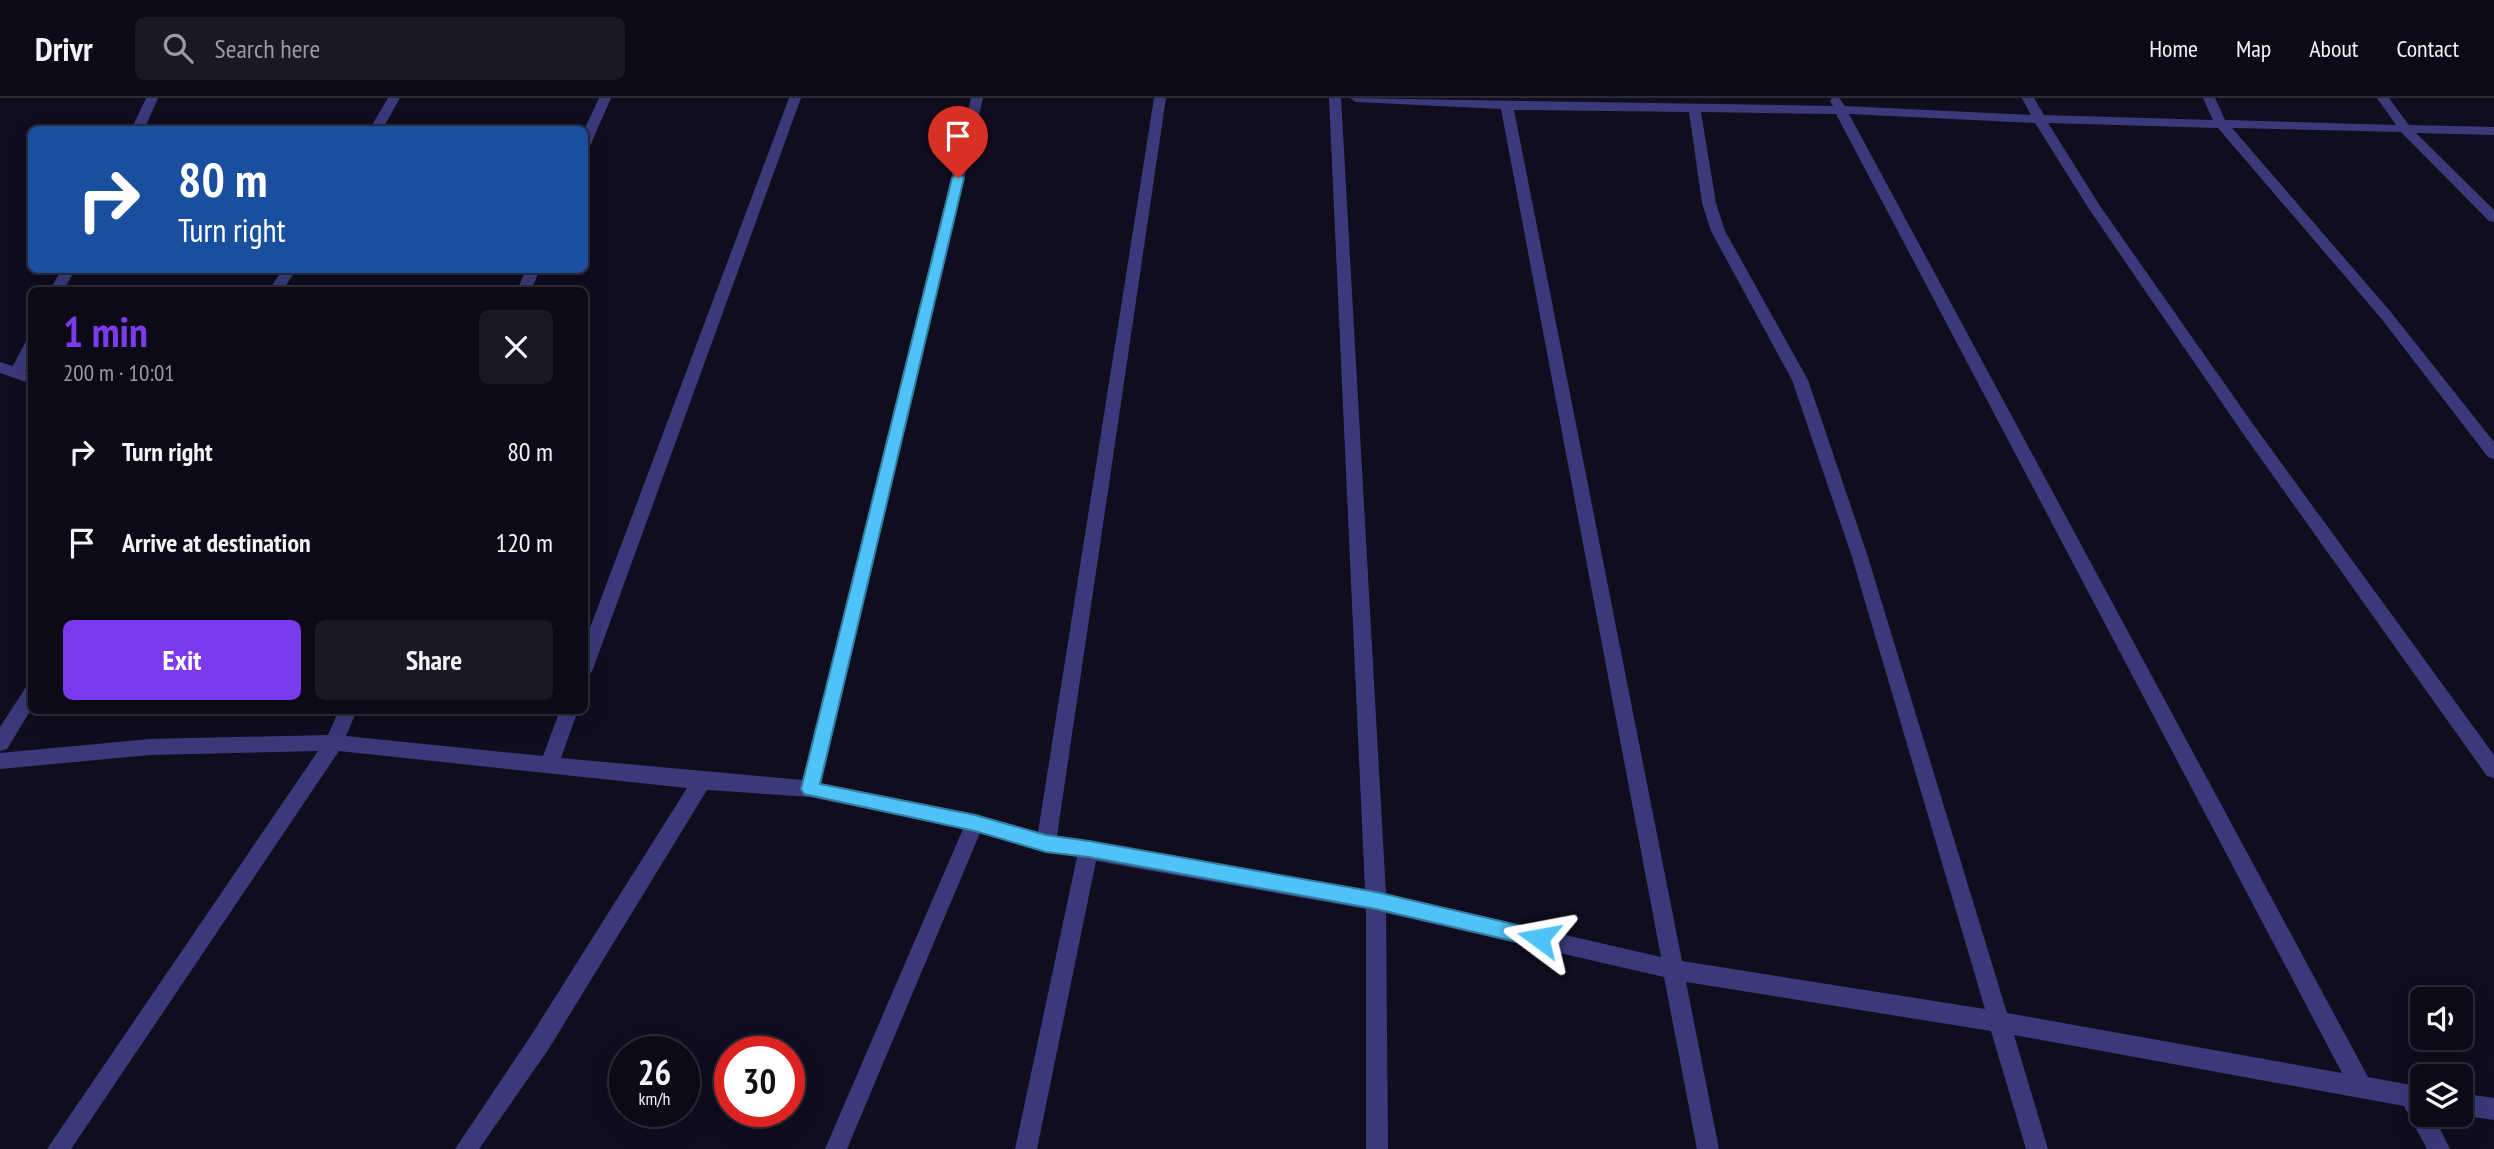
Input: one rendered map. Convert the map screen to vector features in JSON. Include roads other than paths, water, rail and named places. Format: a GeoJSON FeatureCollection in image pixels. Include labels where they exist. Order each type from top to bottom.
{"type":"FeatureCollection","features":[{"type":"Feature","properties":{"kind":"street"},"geometry":{"type":"LineString","coordinates":[[138,126],[152,98]]}},
{"type":"Feature","properties":{"kind":"street"},"geometry":{"type":"LineString","coordinates":[[377,126],[394,98]]}},
{"type":"Feature","properties":{"kind":"street"},"geometry":{"type":"LineString","coordinates":[[588,136],[604,98]]}},
{"type":"Feature","properties":{"kind":"street"},"geometry":{"type":"LineString","coordinates":[[588,658],[795,98]]}},
{"type":"Feature","properties":{"kind":"street"},"geometry":{"type":"LineString","coordinates":[[810,789],[977,98]]}},
{"type":"Feature","properties":{"kind":"street"},"geometry":{"type":"LineString","coordinates":[[1046,844],[1160,98]]}},
{"type":"Feature","properties":{"kind":"street"},"geometry":{"type":"LineString","coordinates":[[1335,98],[1376,901],[1377,1149]]}},
{"type":"Feature","properties":{"kind":"street"},"geometry":{"type":"LineString","coordinates":[[1356,98],[1507,106],[1634,102],[1694,107],[1838,104],[2038,119],[2494,131]]}},
{"type":"Feature","properties":{"kind":"street"},"geometry":{"type":"LineString","coordinates":[[2028,98],[2038,119],[2227,400],[2367,598],[2494,770]]}},
{"type":"Feature","properties":{"kind":"street"},"geometry":{"type":"LineString","coordinates":[[2209,98],[2220,122],[2385,314],[2494,453]]}},
{"type":"Feature","properties":{"kind":"street"},"geometry":{"type":"LineString","coordinates":[[2383,98],[2405,129],[2494,218]]}},
{"type":"Feature","properties":{"kind":"street"},"geometry":{"type":"LineString","coordinates":[[1838,104],[2361,1086]]}},
{"type":"Feature","properties":{"kind":"street"},"geometry":{"type":"LineString","coordinates":[[1507,106],[1708,1149]]}},
{"type":"Feature","properties":{"kind":"street"},"geometry":{"type":"LineString","coordinates":[[1694,107],[1709,203],[1718,231],[1800,380],[1859,554],[2037,1149]]}},
{"type":"Feature","properties":{"kind":"street"},"geometry":{"type":"LineString","coordinates":[[16,374],[28,351]]}},
{"type":"Feature","properties":{"kind":"street"},"geometry":{"type":"LineString","coordinates":[[0,367],[28,378]]}},
{"type":"Feature","properties":{"kind":"street"},"geometry":{"type":"LineString","coordinates":[[0,743],[28,698]]}},
{"type":"Feature","properties":{"kind":"street"},"geometry":{"type":"LineString","coordinates":[[58,1149],[334,743],[346,714]]}},
{"type":"Feature","properties":{"kind":"street"},"geometry":{"type":"LineString","coordinates":[[549,765],[568,714]]}},
{"type":"Feature","properties":{"kind":"street"},"geometry":{"type":"LineString","coordinates":[[0,761],[150,747],[334,743],[702,781],[810,789],[975,823],[1046,844],[1089,849],[1376,901],[1675,970],[2000,1022],[2410,1097]]}},
{"type":"Feature","properties":{"kind":"street"},"geometry":{"type":"LineString","coordinates":[[466,1149],[540,1042],[702,781]]}},
{"type":"Feature","properties":{"kind":"street"},"geometry":{"type":"LineString","coordinates":[[836,1149],[975,823]]}},
{"type":"Feature","properties":{"kind":"street"},"geometry":{"type":"LineString","coordinates":[[1026,1149],[1089,849]]}},
{"type":"Feature","properties":{"kind":"street"},"geometry":{"type":"LineString","coordinates":[[2473,1106],[2494,1109]]}},
{"type":"Feature","properties":{"kind":"street"},"geometry":{"type":"LineString","coordinates":[[2429,1127],[2439,1149]]}}]}
